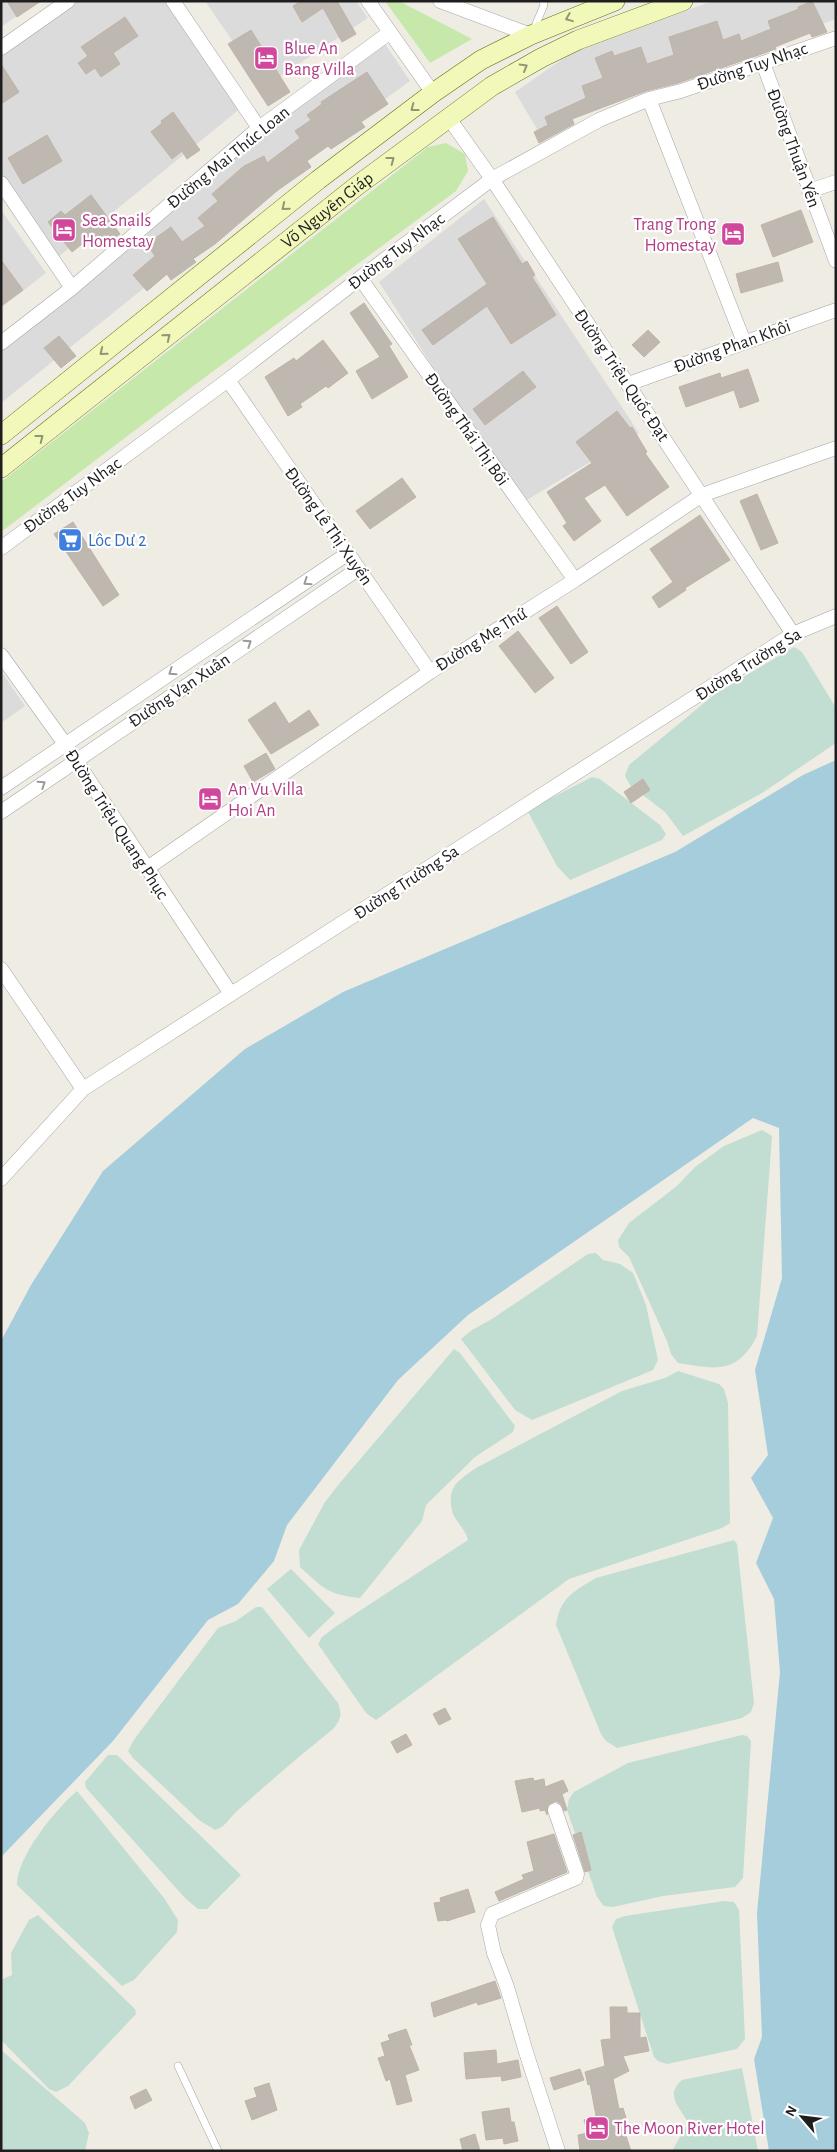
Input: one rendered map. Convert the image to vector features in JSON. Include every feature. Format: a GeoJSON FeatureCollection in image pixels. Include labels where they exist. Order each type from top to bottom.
{"type":"FeatureCollection","features":[{"type":"Feature","properties":{"kind":"main road","name":"Võ Nguyên Giáp"},"geometry":{"type":"LineString","coordinates":[[1,435],[318,180],[433,93],[481,60],[531,35],[615,1]]}},
{"type":"Feature","properties":{"kind":"main road","name":"Võ Nguyên Giáp"},"geometry":{"type":"LineString","coordinates":[[1,468],[358,185],[492,86],[540,58],[578,40],[683,1]]}},
{"type":"Feature","properties":{"kind":"main road"},"geometry":{"type":"LineString","coordinates":[[433,93],[448,117]]}},
{"type":"Feature","properties":{"kind":"street"},"geometry":{"type":"LineString","coordinates":[[1,48],[68,1]]}},
{"type":"Feature","properties":{"kind":"street"},"geometry":{"type":"LineString","coordinates":[[173,1],[259,128]]}},
{"type":"Feature","properties":{"kind":"street"},"geometry":{"type":"LineString","coordinates":[[368,1],[433,93]]}},
{"type":"Feature","properties":{"kind":"street"},"geometry":{"type":"LineString","coordinates":[[440,1],[531,35]]}},
{"type":"Feature","properties":{"kind":"street","name":"Đường Mai Thúc Loan"},"geometry":{"type":"LineString","coordinates":[[1,343],[72,288],[259,128],[389,33]]}},
{"type":"Feature","properties":{"kind":"street","name":"Đường Tuy Nhạc"},"geometry":{"type":"LineString","coordinates":[[1,548],[228,380],[492,179],[599,120],[649,99],[836,38]]}},
{"type":"Feature","properties":{"kind":"street","name":"Đường Thuận Yến"},"geometry":{"type":"LineString","coordinates":[[763,63],[836,261]]}},
{"type":"Feature","properties":{"kind":"street"},"geometry":{"type":"LineString","coordinates":[[649,99],[744,342]]}},
{"type":"Feature","properties":{"kind":"street","name":"Đường Triệu Quốc Đạt"},"geometry":{"type":"LineString","coordinates":[[448,117],[492,179],[793,634]]}},
{"type":"Feature","properties":{"kind":"street"},"geometry":{"type":"LineString","coordinates":[[809,191],[836,182]]}},
{"type":"Feature","properties":{"kind":"street"},"geometry":{"type":"LineString","coordinates":[[1,183],[72,288]]}},
{"type":"Feature","properties":{"kind":"street","name":"Đường Thái Thị Bôi"},"geometry":{"type":"LineString","coordinates":[[360,278],[575,580]]}},
{"type":"Feature","properties":{"kind":"street","name":"Đường Phan Khôi"},"geometry":{"type":"LineString","coordinates":[[628,384],[836,310]]}},
{"type":"Feature","properties":{"kind":"street","name":"Đường Lê Thị Xuyến"},"geometry":{"type":"LineString","coordinates":[[228,380],[430,672]]}},
{"type":"Feature","properties":{"kind":"street","name":"Đường Mẹ Thứ"},"geometry":{"type":"LineString","coordinates":[[146,869],[430,672],[575,580],[702,495],[836,448]]}},
{"type":"Feature","properties":{"kind":"street","name":"Đường Vạn Xuân"},"geometry":{"type":"LineString","coordinates":[[1,788],[348,554]]}},
{"type":"Feature","properties":{"kind":"street","name":"Đường Vạn Xuân"},"geometry":{"type":"LineString","coordinates":[[1,812],[358,569]]}},
{"type":"Feature","properties":{"kind":"street","name":"Đường Trường Sa"},"geometry":{"type":"LineString","coordinates":[[1,1179],[83,1089],[793,634],[836,616]]}},
{"type":"Feature","properties":{"kind":"street","name":"Đường Triệu Quang Phục"},"geometry":{"type":"LineString","coordinates":[[1,655],[65,744],[230,994]]}},
{"type":"Feature","properties":{"kind":"street"},"geometry":{"type":"LineString","coordinates":[[1,969],[83,1089]]}},
{"type":"Feature","properties":{"kind":"street"},"geometry":{"type":"LineString","coordinates":[[555,1810],[577,1874],[576,1878],[492,1914],[488,1925],[494,1953],[507,1987],[558,2151]]}},
{"type":"Feature","properties":{"kind":"lane"},"geometry":{"type":"LineString","coordinates":[[531,35],[544,5],[543,1]]}},
{"type":"Feature","properties":{"kind":"lane"},"geometry":{"type":"LineString","coordinates":[[178,2066],[218,2151]]}},
{"type":"Feature","properties":{"kind":"shaded area"},"geometry":{"type":"Polygon","coordinates":[[[1,1],[39,1],[1,27],[1,1]]]}},
{"type":"Feature","properties":{"kind":"shaded area"},"geometry":{"type":"Polygon","coordinates":[[[61,1],[173,1],[247,103],[57,258],[1,176],[1,45],[61,1]]]}},
{"type":"Feature","properties":{"kind":"shaded area"},"geometry":{"type":"Polygon","coordinates":[[[205,1],[356,1],[368,18],[264,87],[205,1]]]}},
{"type":"Feature","properties":{"kind":"shaded area"},"geometry":{"type":"Polygon","coordinates":[[[713,1],[836,1],[836,19],[603,101],[541,136],[515,92],[577,49],[713,1]]]}},
{"type":"Feature","properties":{"kind":"shaded area"},"geometry":{"type":"Polygon","coordinates":[[[381,38],[410,81],[322,145],[1,403],[1,338],[381,38]]]}},
{"type":"Feature","properties":{"kind":"shaded area"},"geometry":{"type":"Polygon","coordinates":[[[484,199],[639,433],[520,504],[379,282],[484,199]]]}},
{"type":"Feature","properties":{"kind":"shaded area"},"geometry":{"type":"Polygon","coordinates":[[[1,210],[46,273],[1,308],[1,210]]]}},
{"type":"Feature","properties":{"kind":"shaded area"},"geometry":{"type":"Polygon","coordinates":[[[1,671],[25,706],[1,723],[1,671]]]}},
{"type":"Feature","properties":{"kind":"green space"},"geometry":{"type":"Polygon","coordinates":[[[385,1],[399,1],[472,39],[430,63],[385,1]]]}},
{"type":"Feature","properties":{"kind":"green space"},"geometry":{"type":"Polygon","coordinates":[[[446,143],[465,154],[468,171],[456,191],[1,532],[1,482],[428,147],[446,143]]]}},
{"type":"Feature","properties":{"kind":"green space"},"geometry":{"type":"Polygon","coordinates":[[[794,647],[802,652],[836,708],[836,743],[762,793],[683,836],[665,812],[630,785],[625,776],[629,765],[715,694],[794,647]]]}},
{"type":"Feature","properties":{"kind":"green space"},"geometry":{"type":"Polygon","coordinates":[[[592,777],[600,779],[660,825],[666,834],[662,840],[570,880],[557,866],[527,810],[543,798],[553,797],[592,777]]]}},
{"type":"Feature","properties":{"kind":"green space"},"geometry":{"type":"Polygon","coordinates":[[[762,1130],[772,1136],[757,1336],[741,1358],[733,1363],[724,1366],[703,1367],[678,1363],[671,1354],[629,1257],[619,1247],[618,1240],[629,1223],[677,1186],[695,1167],[724,1146],[762,1130]]]}},
{"type":"Feature","properties":{"kind":"green space"},"geometry":{"type":"Polygon","coordinates":[[[596,1253],[603,1260],[620,1264],[633,1273],[646,1305],[658,1360],[653,1370],[532,1420],[515,1410],[461,1339],[588,1254],[596,1253]]]}},
{"type":"Feature","properties":{"kind":"green space"},"geometry":{"type":"Polygon","coordinates":[[[454,1349],[460,1353],[515,1426],[513,1432],[475,1457],[426,1505],[422,1521],[360,1598],[340,1595],[327,1589],[300,1567],[299,1550],[325,1502],[454,1349]]]}},
{"type":"Feature","properties":{"kind":"green space"},"geometry":{"type":"Polygon","coordinates":[[[678,1371],[719,1384],[724,1389],[728,1403],[730,1523],[722,1528],[569,1579],[376,1720],[366,1713],[318,1644],[322,1637],[335,1627],[468,1540],[464,1530],[453,1515],[451,1505],[452,1492],[457,1483],[476,1468],[622,1391],[665,1378],[678,1371]]]}},
{"type":"Feature","properties":{"kind":"green space"},"geometry":{"type":"Polygon","coordinates":[[[734,1540],[737,1544],[754,1703],[751,1712],[742,1718],[617,1748],[606,1741],[601,1734],[556,1625],[561,1608],[569,1596],[596,1578],[734,1540]]]}},
{"type":"Feature","properties":{"kind":"green space"},"geometry":{"type":"Polygon","coordinates":[[[291,1569],[335,1613],[309,1638],[267,1589],[291,1569]]]}},
{"type":"Feature","properties":{"kind":"green space"},"geometry":{"type":"Polygon","coordinates":[[[256,1607],[262,1607],[338,1703],[340,1716],[334,1728],[237,1811],[225,1825],[215,1830],[199,1820],[133,1758],[128,1751],[133,1741],[218,1628],[236,1621],[256,1607]]]}},
{"type":"Feature","properties":{"kind":"green space"},"geometry":{"type":"Polygon","coordinates":[[[742,1735],[747,1736],[751,1741],[743,1878],[735,1887],[663,1896],[613,1907],[604,1906],[597,1897],[567,1810],[569,1799],[574,1792],[628,1763],[742,1735]]]}},
{"type":"Feature","properties":{"kind":"green space"},"geometry":{"type":"Polygon","coordinates":[[[108,1755],[117,1755],[241,1875],[207,1909],[198,1909],[185,1898],[86,1788],[85,1782],[108,1755]]]}},
{"type":"Feature","properties":{"kind":"green space"},"geometry":{"type":"Polygon","coordinates":[[[77,1791],[164,1898],[178,1920],[177,1932],[134,1980],[122,1986],[17,1885],[23,1861],[30,1847],[59,1809],[77,1791]]]}},
{"type":"Feature","properties":{"kind":"green space"},"geometry":{"type":"Polygon","coordinates":[[[724,1901],[734,1902],[739,1910],[745,2039],[737,2049],[667,2064],[658,2061],[654,2057],[612,1927],[616,1919],[625,1916],[724,1901]]]}},
{"type":"Feature","properties":{"kind":"green space"},"geometry":{"type":"Polygon","coordinates":[[[38,1915],[135,2009],[136,2014],[68,2086],[56,2092],[49,2089],[1,2040],[1,1980],[12,1975],[11,1953],[29,1920],[38,1915]]]}},
{"type":"Feature","properties":{"kind":"green space"},"geometry":{"type":"Polygon","coordinates":[[[1,2050],[85,2123],[89,2133],[85,2151],[1,2151],[1,2050]]]}},
{"type":"Feature","properties":{"kind":"green space"},"geometry":{"type":"Polygon","coordinates":[[[742,2068],[758,2151],[672,2151],[688,2123],[674,2096],[674,2091],[682,2080],[742,2068]]]}},
{"type":"Feature","properties":{"kind":"water"},"geometry":{"type":"Polygon","coordinates":[[[836,760],[836,2151],[769,2151],[754,2059],[762,2037],[757,1913],[780,1672],[774,1599],[756,1563],[773,1518],[751,1478],[768,1455],[755,1370],[782,1278],[779,1128],[753,1118],[468,1315],[398,1380],[287,1525],[274,1561],[238,1604],[208,1620],[113,1741],[1,1857],[1,1341],[31,1285],[103,1171],[245,1049],[343,992],[675,852],[803,775],[836,760]]]}},
{"type":"Feature","properties":{"kind":"building"},"geometry":{"type":"Polygon","coordinates":[[[7,1],[41,1],[17,17],[7,1]]]}},
{"type":"Feature","properties":{"kind":"building"},"geometry":{"type":"Polygon","coordinates":[[[301,1],[337,1],[356,34],[342,42],[323,8],[302,22],[293,6],[301,1]]]}},
{"type":"Feature","properties":{"kind":"building"},"geometry":{"type":"Polygon","coordinates":[[[812,1],[827,32],[812,37],[810,33],[775,47],[776,49],[678,83],[646,91],[572,119],[574,124],[539,143],[534,132],[548,125],[545,117],[586,98],[582,86],[603,78],[595,58],[612,51],[614,56],[641,47],[647,64],[674,55],[669,37],[717,21],[723,40],[739,34],[741,41],[771,29],[768,21],[799,9],[798,7],[812,1]]]}},
{"type":"Feature","properties":{"kind":"building"},"geometry":{"type":"Polygon","coordinates":[[[125,17],[138,36],[113,53],[120,64],[101,77],[95,68],[86,74],[78,63],[88,56],[81,47],[125,17]]]}},
{"type":"Feature","properties":{"kind":"building"},"geometry":{"type":"Polygon","coordinates":[[[251,30],[290,92],[268,106],[228,44],[251,30]]]}},
{"type":"Feature","properties":{"kind":"building"},"geometry":{"type":"Polygon","coordinates":[[[1,64],[19,92],[1,104],[1,64]]]}},
{"type":"Feature","properties":{"kind":"building"},"geometry":{"type":"Polygon","coordinates":[[[367,72],[388,104],[361,122],[365,127],[331,149],[328,146],[307,161],[311,167],[278,190],[215,244],[193,259],[196,262],[171,280],[167,274],[147,291],[133,275],[155,256],[147,244],[171,227],[182,242],[205,226],[198,218],[218,201],[212,194],[244,166],[264,156],[267,163],[300,138],[295,131],[311,120],[307,115],[322,104],[321,102],[367,72]]]}},
{"type":"Feature","properties":{"kind":"building"},"geometry":{"type":"Polygon","coordinates":[[[173,112],[200,150],[187,159],[182,151],[172,159],[151,132],[173,112]]]}},
{"type":"Feature","properties":{"kind":"building"},"geometry":{"type":"Polygon","coordinates":[[[47,135],[62,161],[23,184],[8,158],[47,135]]]}},
{"type":"Feature","properties":{"kind":"building"},"geometry":{"type":"Polygon","coordinates":[[[91,195],[120,234],[106,244],[100,236],[90,244],[87,240],[72,252],[48,222],[61,211],[65,215],[91,195]]]}},
{"type":"Feature","properties":{"kind":"building"},"geometry":{"type":"Polygon","coordinates":[[[801,210],[813,242],[773,257],[761,225],[801,210]]]}},
{"type":"Feature","properties":{"kind":"building"},"geometry":{"type":"Polygon","coordinates":[[[493,217],[522,264],[527,261],[535,275],[532,277],[556,315],[511,344],[487,306],[433,345],[422,330],[487,284],[458,239],[493,217]]]}},
{"type":"Feature","properties":{"kind":"building"},"geometry":{"type":"Polygon","coordinates":[[[1,260],[23,290],[1,306],[1,260]]]}},
{"type":"Feature","properties":{"kind":"building"},"geometry":{"type":"Polygon","coordinates":[[[778,262],[783,281],[741,293],[736,274],[778,262]]]}},
{"type":"Feature","properties":{"kind":"building"},"geometry":{"type":"Polygon","coordinates":[[[364,303],[392,344],[389,346],[408,377],[372,399],[356,371],[380,357],[350,313],[364,303]]]}},
{"type":"Feature","properties":{"kind":"building"},"geometry":{"type":"Polygon","coordinates":[[[648,330],[660,342],[644,357],[632,345],[648,330]]]}},
{"type":"Feature","properties":{"kind":"building"},"geometry":{"type":"Polygon","coordinates":[[[59,336],[76,356],[61,368],[44,348],[59,336]]]}},
{"type":"Feature","properties":{"kind":"building"},"geometry":{"type":"Polygon","coordinates":[[[323,340],[348,373],[328,388],[326,386],[300,404],[302,407],[288,416],[265,377],[294,358],[296,361],[323,340]]]}},
{"type":"Feature","properties":{"kind":"building"},"geometry":{"type":"Polygon","coordinates":[[[748,369],[759,401],[740,408],[734,390],[686,407],[679,387],[720,373],[721,378],[748,369]]]}},
{"type":"Feature","properties":{"kind":"building"},"geometry":{"type":"Polygon","coordinates":[[[523,371],[536,387],[485,425],[473,409],[523,371]]]}},
{"type":"Feature","properties":{"kind":"building"},"geometry":{"type":"Polygon","coordinates":[[[617,411],[630,428],[632,427],[647,452],[645,453],[669,487],[627,516],[605,485],[584,498],[601,521],[574,541],[563,526],[567,523],[547,492],[592,463],[576,442],[617,411]]]}},
{"type":"Feature","properties":{"kind":"building"},"geometry":{"type":"Polygon","coordinates":[[[402,478],[416,497],[370,529],[356,511],[402,478]]]}},
{"type":"Feature","properties":{"kind":"building"},"geometry":{"type":"Polygon","coordinates":[[[757,494],[778,543],[761,550],[740,501],[757,494]]]}},
{"type":"Feature","properties":{"kind":"building"},"geometry":{"type":"Polygon","coordinates":[[[700,515],[730,560],[685,588],[686,590],[659,608],[652,597],[673,582],[650,549],[700,515]]]}},
{"type":"Feature","properties":{"kind":"building"},"geometry":{"type":"Polygon","coordinates":[[[73,522],[119,595],[103,606],[54,534],[73,522]]]}},
{"type":"Feature","properties":{"kind":"building"},"geometry":{"type":"Polygon","coordinates":[[[557,606],[588,652],[571,664],[539,618],[557,606]]]}},
{"type":"Feature","properties":{"kind":"building"},"geometry":{"type":"Polygon","coordinates":[[[518,631],[554,678],[535,693],[499,646],[518,631]]]}},
{"type":"Feature","properties":{"kind":"building"},"geometry":{"type":"Polygon","coordinates":[[[275,702],[289,724],[309,710],[319,725],[271,754],[248,720],[275,702]]]}},
{"type":"Feature","properties":{"kind":"building"},"geometry":{"type":"Polygon","coordinates":[[[266,753],[275,769],[253,782],[244,766],[266,753]]]}},
{"type":"Feature","properties":{"kind":"building"},"geometry":{"type":"Polygon","coordinates":[[[643,779],[650,790],[631,803],[624,792],[643,779]]]}},
{"type":"Feature","properties":{"kind":"building"},"geometry":{"type":"Polygon","coordinates":[[[445,1708],[451,1719],[439,1725],[433,1714],[445,1708]]]}},
{"type":"Feature","properties":{"kind":"building"},"geometry":{"type":"Polygon","coordinates":[[[406,1734],[412,1745],[397,1753],[391,1742],[406,1734]]]}},
{"type":"Feature","properties":{"kind":"building"},"geometry":{"type":"Polygon","coordinates":[[[533,1778],[534,1781],[544,1779],[545,1787],[563,1780],[568,1791],[562,1794],[567,1810],[564,1811],[561,1804],[556,1801],[548,1805],[547,1815],[545,1810],[540,1811],[540,1808],[522,1812],[515,1781],[533,1778]]]}},
{"type":"Feature","properties":{"kind":"building"},"geometry":{"type":"Polygon","coordinates":[[[581,1832],[591,1870],[585,1872],[573,1835],[581,1832]]]}},
{"type":"Feature","properties":{"kind":"building"},"geometry":{"type":"Polygon","coordinates":[[[554,1834],[567,1872],[499,1901],[495,1892],[524,1879],[522,1875],[534,1871],[527,1842],[554,1834]]]}},
{"type":"Feature","properties":{"kind":"building"},"geometry":{"type":"Polygon","coordinates":[[[468,1889],[475,1912],[447,1921],[438,1921],[434,1903],[441,1902],[440,1898],[468,1889]]]}},
{"type":"Feature","properties":{"kind":"building"},"geometry":{"type":"Polygon","coordinates":[[[495,1981],[501,1998],[478,2005],[477,2002],[434,2017],[431,2003],[495,1981]]]}},
{"type":"Feature","properties":{"kind":"building"},"geometry":{"type":"Polygon","coordinates":[[[610,2007],[627,2007],[627,2013],[640,2013],[640,2038],[646,2037],[649,2051],[623,2056],[629,2071],[613,2079],[619,2109],[623,2108],[629,2128],[624,2130],[631,2151],[580,2151],[578,2135],[588,2133],[584,2120],[596,2116],[590,2084],[588,2085],[585,2072],[605,2066],[601,2040],[611,2039],[610,2007]]]}},
{"type":"Feature","properties":{"kind":"building"},"geometry":{"type":"Polygon","coordinates":[[[406,2029],[412,2045],[409,2045],[419,2070],[405,2075],[412,2101],[397,2105],[390,2079],[386,2081],[378,2058],[385,2056],[381,2043],[390,2040],[388,2035],[406,2029]]]}},
{"type":"Feature","properties":{"kind":"building"},"geometry":{"type":"Polygon","coordinates":[[[496,2050],[497,2064],[518,2060],[521,2077],[502,2081],[501,2076],[466,2079],[464,2053],[496,2050]]]}},
{"type":"Feature","properties":{"kind":"building"},"geometry":{"type":"Polygon","coordinates":[[[580,2069],[584,2080],[554,2090],[550,2078],[580,2069]]]}},
{"type":"Feature","properties":{"kind":"building"},"geometry":{"type":"Polygon","coordinates":[[[269,2083],[277,2110],[252,2120],[245,2101],[257,2097],[254,2088],[269,2083]]]}},
{"type":"Feature","properties":{"kind":"building"},"geometry":{"type":"Polygon","coordinates":[[[146,2089],[152,2100],[135,2109],[130,2097],[146,2089]]]}},
{"type":"Feature","properties":{"kind":"building"},"geometry":{"type":"Polygon","coordinates":[[[509,2108],[511,2122],[514,2122],[518,2141],[504,2144],[503,2138],[486,2140],[482,2112],[509,2108]]]}},
{"type":"Feature","properties":{"kind":"building"},"geometry":{"type":"Polygon","coordinates":[[[475,2134],[480,2151],[463,2151],[460,2139],[475,2134]]]}},
{"type":"Feature","properties":{"kind":"place","name":"Blue An Bang Villa"},"geometry":{"type":"Point","coordinates":[266,58]}},
{"type":"Feature","properties":{"kind":"place","name":"Sea Snails Homestay"},"geometry":{"type":"Point","coordinates":[64,230]}},
{"type":"Feature","properties":{"kind":"place","name":"Trang Trong Homestay"},"geometry":{"type":"Point","coordinates":[733,234]}},
{"type":"Feature","properties":{"kind":"place","name":"Lôc Dư 2"},"geometry":{"type":"Point","coordinates":[70,540]}},
{"type":"Feature","properties":{"kind":"place","name":"An Vu Villa Hoi An"},"geometry":{"type":"Point","coordinates":[210,799]}},
{"type":"Feature","properties":{"kind":"place","name":"The Moon River Hotel"},"geometry":{"type":"Point","coordinates":[597,2128]}}]}
